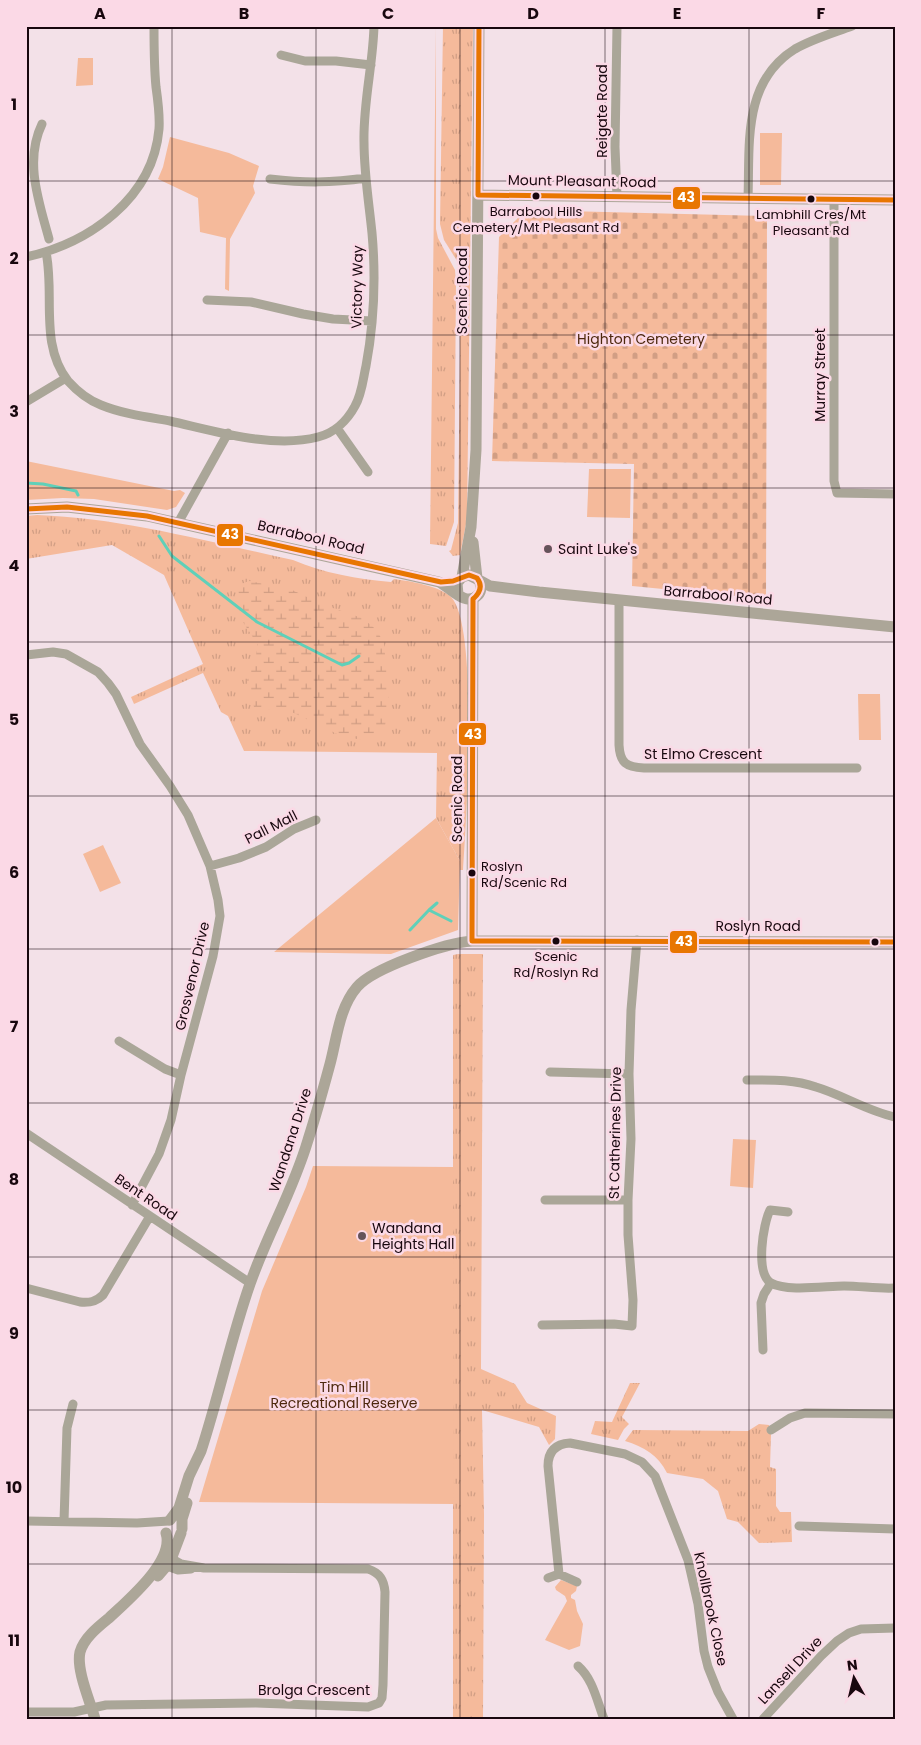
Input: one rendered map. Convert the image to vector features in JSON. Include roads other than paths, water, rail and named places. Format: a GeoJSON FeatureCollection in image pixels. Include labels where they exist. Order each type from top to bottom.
{"type":"FeatureCollection","features":[{"type":"Feature","properties":{"kind":"street"},"geometry":{"type":"LineString","coordinates":[[26,257],[46,252],[80,237],[115,214],[131,198],[147,173],[156,147],[159,127],[154,62],[154,26]]}},
{"type":"Feature","properties":{"kind":"street","name":"Victory Way"},"geometry":{"type":"LineString","coordinates":[[46,252],[49,270],[51,343],[66,378],[81,394],[100,405],[119,411],[228,433],[274,440],[299,441],[320,437],[337,428],[348,417],[356,405],[361,392],[372,321],[374,291],[373,259],[366,178],[364,118],[374,26]]}},
{"type":"Feature","properties":{"kind":"street","name":"Scenic Road"},"geometry":{"type":"LineString","coordinates":[[461,578],[471,527],[476,450],[479,26]]}},
{"type":"Feature","properties":{"kind":"street","name":"Reigate Road"},"geometry":{"type":"LineString","coordinates":[[617,26],[614,147],[617,196]]}},
{"type":"Feature","properties":{"kind":"street"},"geometry":{"type":"LineString","coordinates":[[748,198],[752,110],[764,80],[776,65],[795,49],[852,26]]}},
{"type":"Feature","properties":{"kind":"street"},"geometry":{"type":"LineString","coordinates":[[281,54],[305,61],[336,61],[371,65]]}},
{"type":"Feature","properties":{"kind":"street"},"geometry":{"type":"LineString","coordinates":[[42,124],[35,144],[34,179],[49,239]]}},
{"type":"Feature","properties":{"kind":"street"},"geometry":{"type":"LineString","coordinates":[[270,178],[300,182],[333,182],[366,178]]}},
{"type":"Feature","properties":{"kind":"street","name":"Mount Pleasant Road"},"geometry":{"type":"LineString","coordinates":[[478,195],[895,200]]}},
{"type":"Feature","properties":{"kind":"street","name":"Murray Street"},"geometry":{"type":"LineString","coordinates":[[834,199],[834,481],[837,493],[895,494]]}},
{"type":"Feature","properties":{"kind":"street"},"geometry":{"type":"LineString","coordinates":[[207,300],[251,302],[333,319],[372,321]]}},
{"type":"Feature","properties":{"kind":"street"},"geometry":{"type":"LineString","coordinates":[[26,402],[66,378]]}},
{"type":"Feature","properties":{"kind":"street"},"geometry":{"type":"LineString","coordinates":[[337,428],[368,472]]}},
{"type":"Feature","properties":{"kind":"street"},"geometry":{"type":"LineString","coordinates":[[178,523],[228,433]]}},
{"type":"Feature","properties":{"kind":"street","name":"Barrabool Road"},"geometry":{"type":"LineString","coordinates":[[26,509],[67,507],[146,516],[441,582],[461,578]]}},
{"type":"Feature","properties":{"kind":"street","name":"Scenic Road"},"geometry":{"type":"LineString","coordinates":[[471,527],[478,579]]}},
{"type":"Feature","properties":{"kind":"street"},"geometry":{"type":"LineString","coordinates":[[469,575],[478,579],[481,586],[480,592],[475,598],[466,600],[459,596],[456,588],[461,578],[469,575]]}},
{"type":"Feature","properties":{"kind":"street","name":"Barrabool Road"},"geometry":{"type":"LineString","coordinates":[[478,579],[490,586],[539,592],[895,627]]}},
{"type":"Feature","properties":{"kind":"street","name":"Barrabool Road"},"geometry":{"type":"LineString","coordinates":[[441,582],[459,596]]}},
{"type":"Feature","properties":{"kind":"street","name":"Barrabool Road"},"geometry":{"type":"LineString","coordinates":[[475,598],[490,594],[539,592]]}},
{"type":"Feature","properties":{"kind":"street","name":"Scenic Road"},"geometry":{"type":"LineString","coordinates":[[459,596],[474,628]]}},
{"type":"Feature","properties":{"kind":"street","name":"Scenic Road"},"geometry":{"type":"LineString","coordinates":[[472,941],[475,598]]}},
{"type":"Feature","properties":{"kind":"street","name":"St Elmo Crescent"},"geometry":{"type":"LineString","coordinates":[[619,601],[618,745],[620,758],[625,764],[644,768],[857,768]]}},
{"type":"Feature","properties":{"kind":"street","name":"Grosvenor Drive"},"geometry":{"type":"LineString","coordinates":[[26,655],[53,652],[66,654],[80,660],[98,672],[108,683],[116,694],[140,744],[170,786],[188,816],[210,866],[220,916],[218,935],[204,995],[166,1136],[159,1154],[132,1205]]}},
{"type":"Feature","properties":{"kind":"street","name":"Pall Mall"},"geometry":{"type":"LineString","coordinates":[[210,866],[239,858],[266,847],[294,829],[316,820]]}},
{"type":"Feature","properties":{"kind":"street","name":"St Catherines Drive"},"geometry":{"type":"LineString","coordinates":[[542,1325],[614,1324],[632,1326],[633,1300],[628,1235],[631,1139],[629,1074],[631,1010],[637,940]]}},
{"type":"Feature","properties":{"kind":"street","name":"Roslyn Road"},"geometry":{"type":"LineString","coordinates":[[472,941],[895,942]]}},
{"type":"Feature","properties":{"kind":"street","name":"Wandana Drive"},"geometry":{"type":"LineString","coordinates":[[94,1714],[80,1666],[80,1650],[90,1635],[127,1600],[158,1576],[182,1531],[182,1519],[250,1284],[294,1183],[348,999],[367,977],[381,969],[453,943],[472,941]]}},
{"type":"Feature","properties":{"kind":"street"},"geometry":{"type":"LineString","coordinates":[[119,1041],[165,1069],[181,1075]]}},
{"type":"Feature","properties":{"kind":"street"},"geometry":{"type":"LineString","coordinates":[[550,1072],[629,1074]]}},
{"type":"Feature","properties":{"kind":"street"},"geometry":{"type":"LineString","coordinates":[[747,1080],[784,1081],[811,1085],[874,1111],[895,1117]]}},
{"type":"Feature","properties":{"kind":"street","name":"Bent Road"},"geometry":{"type":"LineString","coordinates":[[26,1133],[250,1284]]}},
{"type":"Feature","properties":{"kind":"street"},"geometry":{"type":"LineString","coordinates":[[545,1200],[628,1200]]}},
{"type":"Feature","properties":{"kind":"street"},"geometry":{"type":"LineString","coordinates":[[788,1212],[766,1209],[762,1250],[764,1274],[771,1283],[778,1286],[799,1288],[846,1286],[869,1289],[895,1288]]}},
{"type":"Feature","properties":{"kind":"street"},"geometry":{"type":"LineString","coordinates":[[26,1288],[80,1302],[87,1303],[97,1300],[103,1295],[150,1216]]}},
{"type":"Feature","properties":{"kind":"street"},"geometry":{"type":"LineString","coordinates":[[763,1350],[761,1303],[771,1283]]}},
{"type":"Feature","properties":{"kind":"street"},"geometry":{"type":"LineString","coordinates":[[64,1521],[66,1428],[73,1404]]}},
{"type":"Feature","properties":{"kind":"street"},"geometry":{"type":"LineString","coordinates":[[771,1430],[790,1418],[805,1413],[895,1414]]}},
{"type":"Feature","properties":{"kind":"street","name":"Knollbrook Close"},"geometry":{"type":"LineString","coordinates":[[559,1574],[548,1466],[548,1458],[551,1452],[562,1444],[570,1443],[625,1454],[642,1462],[655,1476],[680,1538],[693,1580],[708,1667],[718,1692],[733,1719]]}},
{"type":"Feature","properties":{"kind":"street","name":"Wandana Drive"},"geometry":{"type":"LineString","coordinates":[[167,1561],[168,1526],[179,1508],[189,1476],[201,1451]]}},
{"type":"Feature","properties":{"kind":"street"},"geometry":{"type":"LineString","coordinates":[[26,1521],[137,1522],[168,1526],[177,1521],[181,1524],[182,1531]]}},
{"type":"Feature","properties":{"kind":"street"},"geometry":{"type":"LineString","coordinates":[[799,1526],[895,1529]]}},
{"type":"Feature","properties":{"kind":"street","name":"Brolga Crescent"},"geometry":{"type":"LineString","coordinates":[[94,1714],[106,1705],[256,1703],[368,1707],[379,1703],[382,1698],[385,1592],[384,1582],[374,1571],[368,1569],[204,1568],[167,1561]]}},
{"type":"Feature","properties":{"kind":"street"},"geometry":{"type":"LineString","coordinates":[[548,1578],[559,1574],[577,1582]]}},
{"type":"Feature","properties":{"kind":"street","name":"Lansell Drive"},"geometry":{"type":"LineString","coordinates":[[763,1719],[837,1641],[849,1633],[861,1629],[895,1628]]}},
{"type":"Feature","properties":{"kind":"street"},"geometry":{"type":"LineString","coordinates":[[578,1666],[585,1672],[590,1682],[604,1719]]}},
{"type":"Feature","properties":{"kind":"street"},"geometry":{"type":"LineString","coordinates":[[26,1712],[94,1714]]}},
{"type":"Feature","properties":{"kind":"waterway"},"geometry":{"type":"LineString","coordinates":[[26,483],[43,484],[76,491],[78,495]]}},
{"type":"Feature","properties":{"kind":"waterway"},"geometry":{"type":"LineString","coordinates":[[159,536],[172,556],[257,622],[342,665],[349,663],[359,656]]}},
{"type":"Feature","properties":{"kind":"waterway"},"geometry":{"type":"LineString","coordinates":[[429,910],[437,903]]}},
{"type":"Feature","properties":{"kind":"waterway"},"geometry":{"type":"LineString","coordinates":[[410,930],[429,910],[451,921]]}},
{"type":"Feature","properties":{"kind":"place","name":"Barrabool Hills Cemetery/Mt Pleasant Rd"},"geometry":{"type":"Point","coordinates":[536,196]}},
{"type":"Feature","properties":{"kind":"place","name":"Lambhill Cres/Mt Pleasant Rd"},"geometry":{"type":"Point","coordinates":[811,199]}},
{"type":"Feature","properties":{"kind":"place","name":"Saint Luke's"},"geometry":{"type":"Point","coordinates":[548,549]}},
{"type":"Feature","properties":{"kind":"place","name":"Roslyn Rd/Scenic Rd"},"geometry":{"type":"Point","coordinates":[472,873]}},
{"type":"Feature","properties":{"kind":"place","name":"Scenic Rd/Roslyn Rd"},"geometry":{"type":"Point","coordinates":[556,941]}},
{"type":"Feature","properties":{"kind":"place","name":"Wandana Heights Hall"},"geometry":{"type":"Point","coordinates":[362,1236]}},
{"type":"Feature","properties":{"kind":"park label","name":"Highton Cemetery"},"geometry":{"type":"Point","coordinates":[641,339]}},
{"type":"Feature","properties":{"kind":"park label","name":"Tim Hill Recreational Reserve"},"geometry":{"type":"Point","coordinates":[344,1395]}}]}
